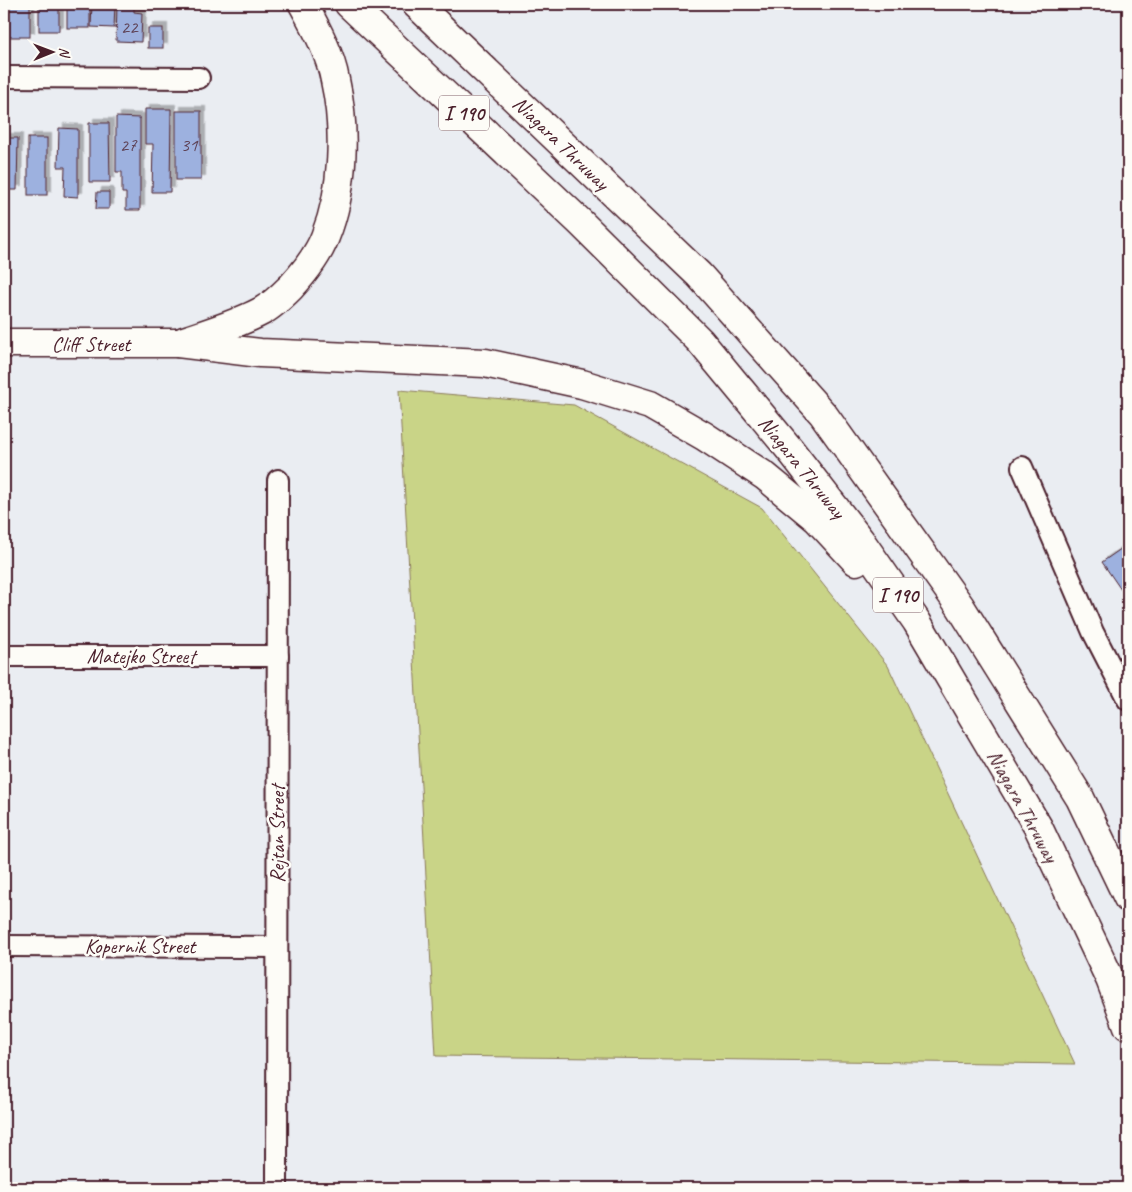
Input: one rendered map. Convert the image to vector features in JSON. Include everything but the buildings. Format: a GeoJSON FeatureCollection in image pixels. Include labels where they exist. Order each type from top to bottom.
{"type":"FeatureCollection","features":[{"type":"Feature","properties":{"kind":"main road"},"geometry":{"type":"LineString","coordinates":[[178,343],[263,310],[283,295],[301,276],[325,238],[337,193],[342,159],[340,116],[335,80],[325,47],[303,4]]}},
{"type":"Feature","properties":{"kind":"main road","name":"Niagara Thruway"},"geometry":{"type":"LineString","coordinates":[[349,4],[580,222],[700,341],[791,451],[860,540],[917,622],[1038,827],[1110,979],[1128,1026]]}},
{"type":"Feature","properties":{"kind":"main road","name":"Niagara Thruway"},"geometry":{"type":"LineString","coordinates":[[416,4],[699,275],[823,414],[960,606],[1080,798],[1128,898]]}},
{"type":"Feature","properties":{"kind":"main road"},"geometry":{"type":"LineString","coordinates":[[432,4],[445,32]]}},
{"type":"Feature","properties":{"kind":"main road","name":"Cliff Street"},"geometry":{"type":"LineString","coordinates":[[4,343],[178,343]]}},
{"type":"Feature","properties":{"kind":"main road"},"geometry":{"type":"LineString","coordinates":[[178,343],[260,353],[485,363],[582,384],[650,405],[704,436],[765,476],[817,519],[917,622]]}},
{"type":"Feature","properties":{"kind":"street"},"geometry":{"type":"LineString","coordinates":[[4,77],[199,78]]}},
{"type":"Feature","properties":{"kind":"street"},"geometry":{"type":"LineString","coordinates":[[1022,466],[1093,632],[1128,700]]}},
{"type":"Feature","properties":{"kind":"street","name":"Rejtan Street"},"geometry":{"type":"LineString","coordinates":[[277,1188],[278,480]]}},
{"type":"Feature","properties":{"kind":"street","name":"Matejko Street"},"geometry":{"type":"LineString","coordinates":[[4,656],[278,656]]}},
{"type":"Feature","properties":{"kind":"street","name":"Kopernik Street"},"geometry":{"type":"LineString","coordinates":[[4,946],[277,947]]}},
{"type":"Feature","properties":{"kind":"green space"},"geometry":{"type":"Polygon","coordinates":[[[399,390],[574,405],[762,508],[888,666],[1075,1064],[436,1056],[399,390]]]}}]}
